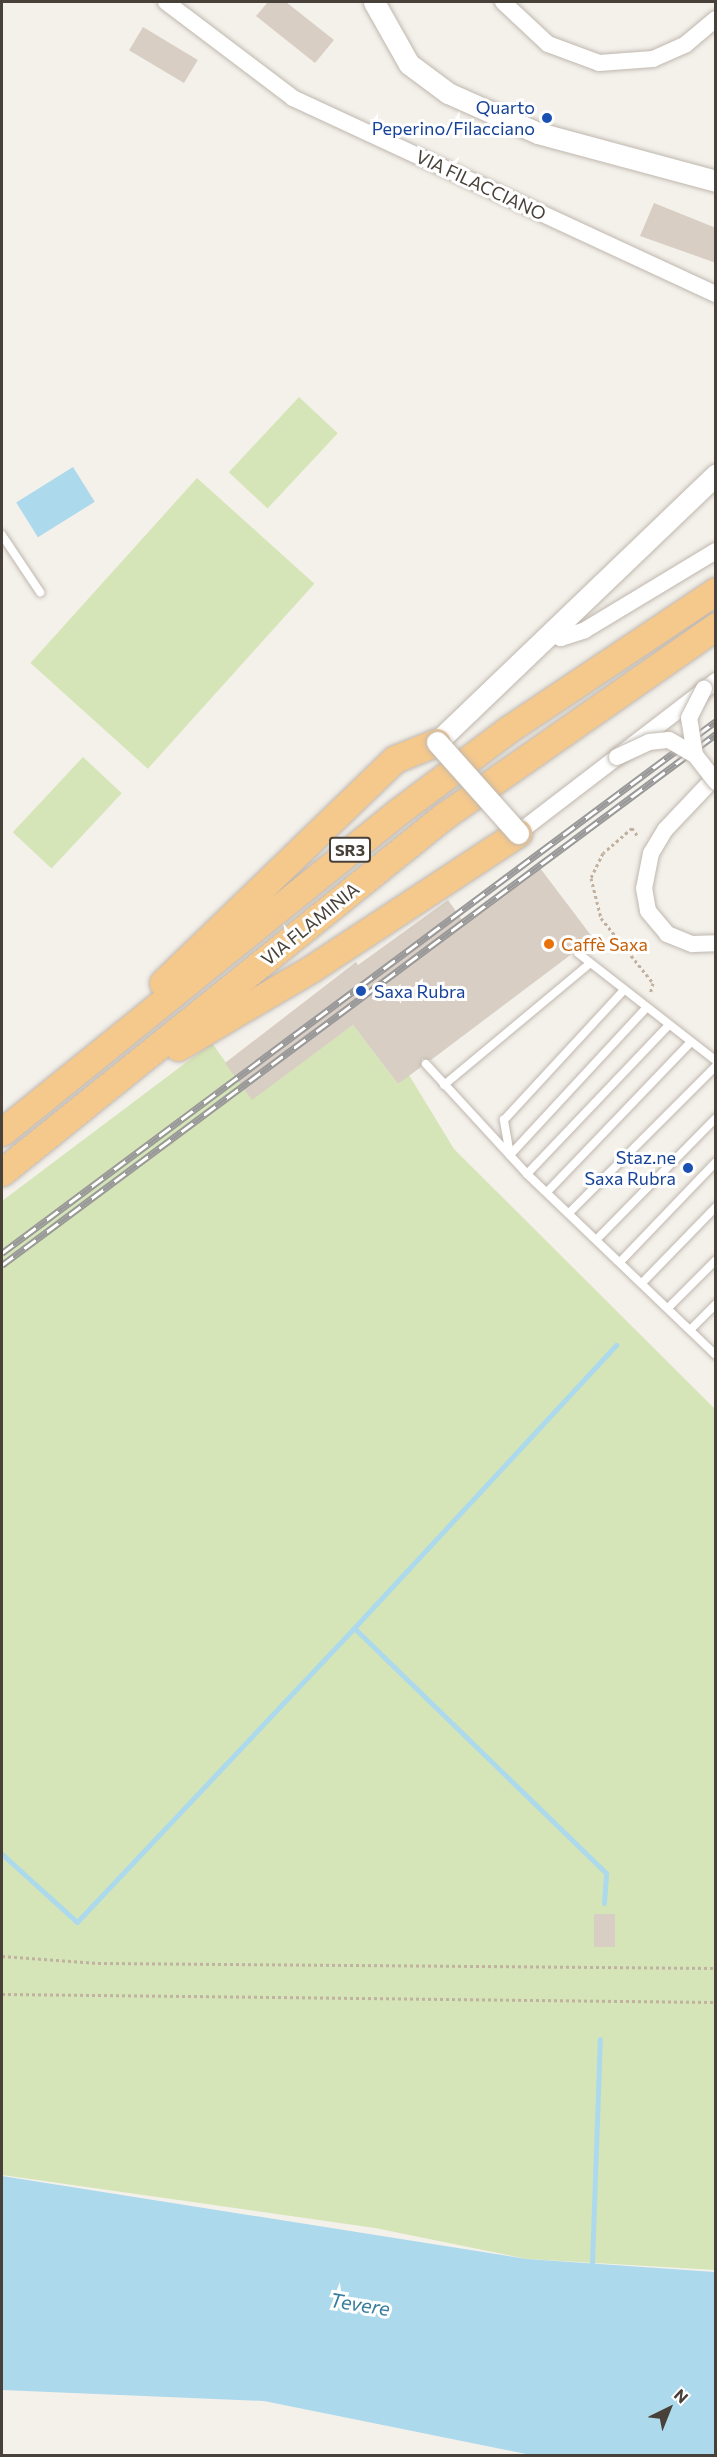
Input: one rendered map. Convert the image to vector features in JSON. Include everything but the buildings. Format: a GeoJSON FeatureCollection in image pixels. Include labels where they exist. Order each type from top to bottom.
{"type":"FeatureCollection","features":[{"type":"Feature","properties":{"kind":"highway","name":"VIA FLAMINIA"},"geometry":{"type":"LineString","coordinates":[[2,1132],[408,804],[535,710],[716,591]]}},
{"type":"Feature","properties":{"kind":"highway","name":"VIA FLAMINIA"},"geometry":{"type":"LineString","coordinates":[[2,1172],[444,816],[716,626]]}},
{"type":"Feature","properties":{"kind":"highway"},"geometry":{"type":"LineString","coordinates":[[100,1052],[255,889],[369,783],[406,752],[437,742]]}},
{"type":"Feature","properties":{"kind":"highway"},"geometry":{"type":"LineString","coordinates":[[100,1094],[311,969],[518,833]]}},
{"type":"Feature","properties":{"kind":"street","name":"VIA FILACCIANO"},"geometry":{"type":"LineString","coordinates":[[166,2],[293,98],[716,294]]}},
{"type":"Feature","properties":{"kind":"street"},"geometry":{"type":"LineString","coordinates":[[374,2],[409,64],[448,93],[538,133],[716,181]]}},
{"type":"Feature","properties":{"kind":"street"},"geometry":{"type":"LineString","coordinates":[[503,2],[555,49],[599,63],[653,59],[686,44],[716,19]]}},
{"type":"Feature","properties":{"kind":"street"},"geometry":{"type":"LineString","coordinates":[[710,685],[518,833],[437,742],[553,634],[716,474]]}},
{"type":"Feature","properties":{"kind":"street"},"geometry":{"type":"LineString","coordinates":[[553,634],[561,638],[585,630],[716,551]]}},
{"type":"Feature","properties":{"kind":"street"},"geometry":{"type":"LineString","coordinates":[[694,755],[689,718],[710,685]]}},
{"type":"Feature","properties":{"kind":"street"},"geometry":{"type":"LineString","coordinates":[[617,757],[663,739],[694,755],[716,782]]}},
{"type":"Feature","properties":{"kind":"street"},"geometry":{"type":"LineString","coordinates":[[716,776],[665,830],[651,853],[644,888],[651,918],[667,934],[692,944],[716,943]]}},
{"type":"Feature","properties":{"kind":"lane"},"geometry":{"type":"LineString","coordinates":[[2,535],[40,592]]}},
{"type":"Feature","properties":{"kind":"lane"},"geometry":{"type":"LineString","coordinates":[[569,1213],[716,1063],[622,992],[578,953]]}},
{"type":"Feature","properties":{"kind":"lane"},"geometry":{"type":"LineString","coordinates":[[444,1085],[589,964]]}},
{"type":"Feature","properties":{"kind":"lane"},"geometry":{"type":"LineString","coordinates":[[510,1155],[504,1120],[622,992]]}},
{"type":"Feature","properties":{"kind":"lane"},"geometry":{"type":"LineString","coordinates":[[510,1155],[645,1009]]}},
{"type":"Feature","properties":{"kind":"lane"},"geometry":{"type":"LineString","coordinates":[[527,1174],[668,1026]]}},
{"type":"Feature","properties":{"kind":"lane"},"geometry":{"type":"LineString","coordinates":[[547,1192],[691,1042]]}},
{"type":"Feature","properties":{"kind":"lane"},"geometry":{"type":"LineString","coordinates":[[426,1064],[527,1174],[690,1330],[714,1350]]}},
{"type":"Feature","properties":{"kind":"lane"},"geometry":{"type":"LineString","coordinates":[[597,1239],[716,1118]]}},
{"type":"Feature","properties":{"kind":"lane"},"geometry":{"type":"LineString","coordinates":[[621,1262],[716,1162]]}},
{"type":"Feature","properties":{"kind":"lane"},"geometry":{"type":"LineString","coordinates":[[642,1283],[716,1207]]}},
{"type":"Feature","properties":{"kind":"lane"},"geometry":{"type":"LineString","coordinates":[[668,1308],[716,1260]]}},
{"type":"Feature","properties":{"kind":"lane"},"geometry":{"type":"LineString","coordinates":[[690,1330],[716,1304]]}},
{"type":"Feature","properties":{"kind":"path"},"geometry":{"type":"LineString","coordinates":[[637,835],[632,828],[603,853],[591,878],[601,918],[653,983],[645,1009]]}},
{"type":"Feature","properties":{"kind":"path"},"geometry":{"type":"LineString","coordinates":[[2,1956],[98,1964],[716,1968]]}},
{"type":"Feature","properties":{"kind":"path"},"geometry":{"type":"LineString","coordinates":[[2,1994],[716,2002]]}},
{"type":"Feature","properties":{"kind":"green space"},"geometry":{"type":"Polygon","coordinates":[[[299,397],[338,433],[268,508],[229,472],[299,397]]]}},
{"type":"Feature","properties":{"kind":"green space"},"geometry":{"type":"Polygon","coordinates":[[[197,478],[314,584],[148,769],[30,663],[197,478]]]}},
{"type":"Feature","properties":{"kind":"green space"},"geometry":{"type":"Polygon","coordinates":[[[83,757],[122,793],[52,868],[13,832],[83,757]]]}},
{"type":"Feature","properties":{"kind":"green space"},"geometry":{"type":"Polygon","coordinates":[[[353,1025],[398,1084],[409,1075],[454,1149],[715,1409],[715,2270],[527,2259],[375,2228],[2,2175],[2,1201],[212,1043],[252,1099],[353,1025]]]}},
{"type":"Feature","properties":{"kind":"water"},"geometry":{"type":"Polygon","coordinates":[[[73,467],[95,502],[38,537],[16,503],[73,467]]]}},
{"type":"Feature","properties":{"kind":"water","name":"Tevere"},"geometry":{"type":"Polygon","coordinates":[[[2,2176],[527,2259],[715,2272],[715,2455],[531,2455],[264,2401],[2,2390],[2,2176]]]}},
{"type":"Feature","properties":{"kind":"waterway"},"geometry":{"type":"LineString","coordinates":[[604,1903],[606,1873],[354,1628],[616,1345]]}},
{"type":"Feature","properties":{"kind":"waterway"},"geometry":{"type":"LineString","coordinates":[[2,1854],[77,1922],[354,1628]]}},
{"type":"Feature","properties":{"kind":"waterway"},"geometry":{"type":"LineString","coordinates":[[592,2264],[600,2039]]}},
{"type":"Feature","properties":{"kind":"railway"},"geometry":{"type":"LineString","coordinates":[[2,1253],[716,721]]}},
{"type":"Feature","properties":{"kind":"railway"},"geometry":{"type":"LineString","coordinates":[[2,1265],[716,734]]}},
{"type":"Feature","properties":{"kind":"place","name":"Quarto Peperino/Filacciano"},"geometry":{"type":"Point","coordinates":[547,118]}},
{"type":"Feature","properties":{"kind":"place","name":"Caffè Saxa"},"geometry":{"type":"Point","coordinates":[549,944]}},
{"type":"Feature","properties":{"kind":"place","name":"Saxa Rubra"},"geometry":{"type":"Point","coordinates":[361,991]}},
{"type":"Feature","properties":{"kind":"place","name":"Staz.ne Saxa Rubra"},"geometry":{"type":"Point","coordinates":[688,1168]}}]}
